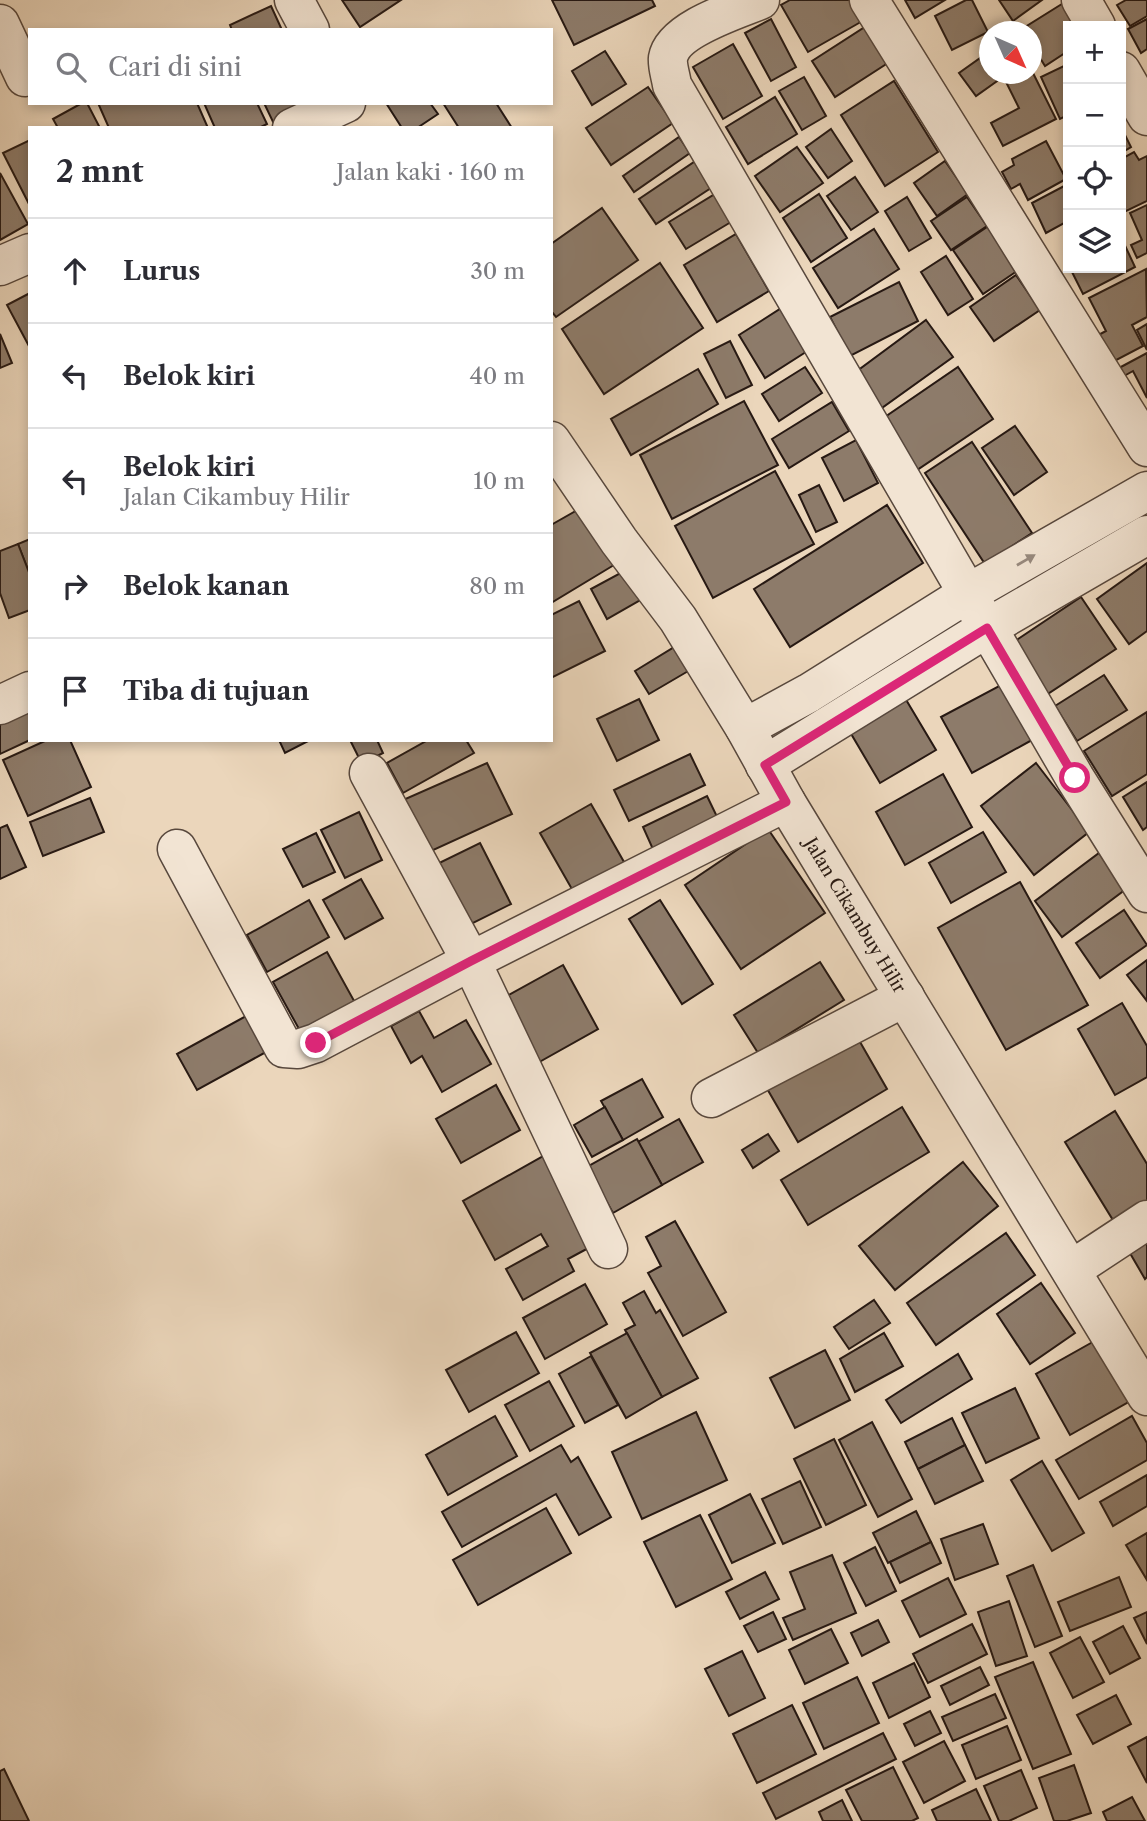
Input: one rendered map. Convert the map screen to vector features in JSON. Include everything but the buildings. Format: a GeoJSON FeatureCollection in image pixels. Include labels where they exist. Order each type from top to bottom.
{"type":"FeatureCollection","features":[{"type":"Feature","properties":{"kind":"street"},"geometry":{"type":"LineString","coordinates":[[294,0],[309,28]]}},
{"type":"Feature","properties":{"kind":"street"},"geometry":{"type":"LineString","coordinates":[[760,0],[694,29],[673,45],[668,58],[672,85],[1075,778],[1147,892]]}},
{"type":"Feature","properties":{"kind":"street"},"geometry":{"type":"LineString","coordinates":[[869,0],[1147,447]]}},
{"type":"Feature","properties":{"kind":"street"},"geometry":{"type":"LineString","coordinates":[[1081,0],[1093,21]]}},
{"type":"Feature","properties":{"kind":"street"},"geometry":{"type":"LineString","coordinates":[[0,24],[25,77]]}},
{"type":"Feature","properties":{"kind":"street"},"geometry":{"type":"LineString","coordinates":[[1126,80],[1147,116]]}},
{"type":"Feature","properties":{"kind":"street"},"geometry":{"type":"LineString","coordinates":[[296,126],[344,105]]}},
{"type":"Feature","properties":{"kind":"street"},"geometry":{"type":"LineString","coordinates":[[349,105],[362,126]]}},
{"type":"Feature","properties":{"kind":"street"},"geometry":{"type":"LineString","coordinates":[[0,266],[28,254]]}},
{"type":"Feature","properties":{"kind":"street","name":"Jalan Cikambuy Hilir"},"geometry":{"type":"LineString","coordinates":[[553,444],[619,541],[678,619],[745,728],[786,802],[1147,1396]]}},
{"type":"Feature","properties":{"kind":"street"},"geometry":{"type":"LineString","coordinates":[[745,728],[809,692],[967,594],[1147,491]]}},
{"type":"Feature","properties":{"kind":"street"},"geometry":{"type":"LineString","coordinates":[[765,765],[987,628],[1147,535]]}},
{"type":"Feature","properties":{"kind":"street"},"geometry":{"type":"LineString","coordinates":[[0,705],[28,692]]}},
{"type":"Feature","properties":{"kind":"street"},"geometry":{"type":"LineString","coordinates":[[369,773],[471,961],[608,1249]]}},
{"type":"Feature","properties":{"kind":"street"},"geometry":{"type":"LineString","coordinates":[[177,849],[284,1048],[298,1049],[316,1043],[471,961],[786,802]]}},
{"type":"Feature","properties":{"kind":"street"},"geometry":{"type":"LineString","coordinates":[[710,1098],[905,997]]}},
{"type":"Feature","properties":{"kind":"street"},"geometry":{"type":"LineString","coordinates":[[1071,1270],[1147,1220]]}},
{"type":"Feature","properties":{"kind":"route"},"geometry":{"type":"LineString","coordinates":[[316,1043],[471,961],[786,802],[765,765],[987,628],[1075,778]]}}]}
